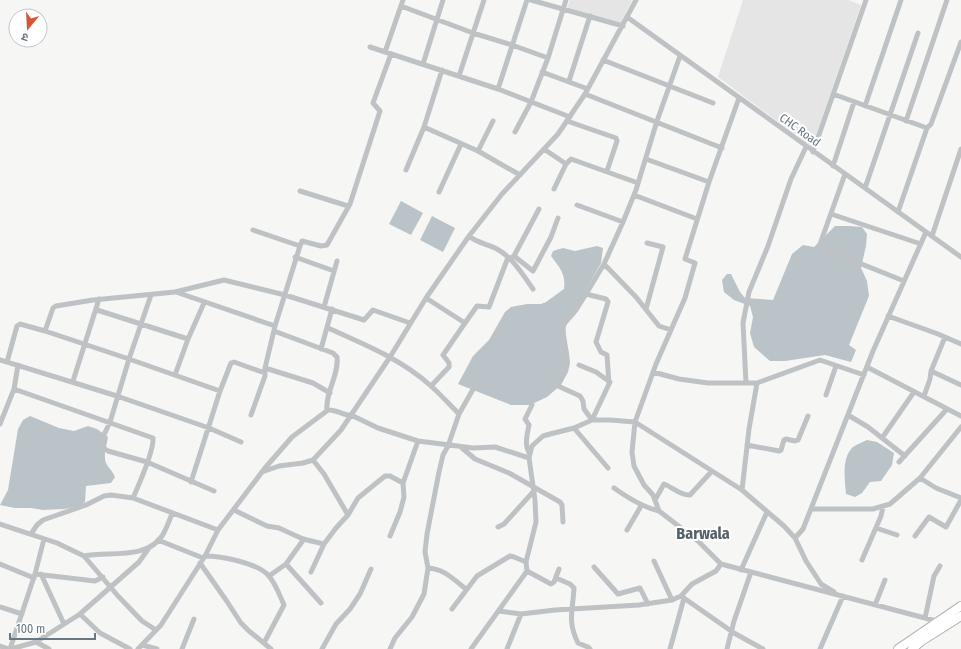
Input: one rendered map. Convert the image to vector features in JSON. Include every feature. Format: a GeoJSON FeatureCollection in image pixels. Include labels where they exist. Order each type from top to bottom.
{"type":"FeatureCollection","features":[{"type":"Feature","properties":{"kind":"main road"},"geometry":{"type":"LineString","coordinates":[[912,649],[961,606]]}},
{"type":"Feature","properties":{"kind":"main road"},"geometry":{"type":"LineString","coordinates":[[898,649],[942,623],[961,616]]}},
{"type":"Feature","properties":{"kind":"street"},"geometry":{"type":"LineString","coordinates":[[423,64],[443,0]]}},
{"type":"Feature","properties":{"kind":"street"},"geometry":{"type":"LineString","coordinates":[[459,76],[484,0]]}},
{"type":"Feature","properties":{"kind":"street"},"geometry":{"type":"LineString","coordinates":[[498,89],[527,0]]}},
{"type":"Feature","properties":{"kind":"street"},"geometry":{"type":"LineString","coordinates":[[531,0],[623,26]]}},
{"type":"Feature","properties":{"kind":"street"},"geometry":{"type":"LineString","coordinates":[[515,132],[531,102],[548,58],[566,0]]}},
{"type":"Feature","properties":{"kind":"street"},"geometry":{"type":"LineString","coordinates":[[262,472],[279,466],[303,463],[313,460],[341,430],[468,236],[502,194],[558,134],[588,89],[636,0]]}},
{"type":"Feature","properties":{"kind":"street"},"geometry":{"type":"LineString","coordinates":[[813,152],[866,0]]}},
{"type":"Feature","properties":{"kind":"street"},"geometry":{"type":"LineString","coordinates":[[866,106],[901,0]]}},
{"type":"Feature","properties":{"kind":"street"},"geometry":{"type":"LineString","coordinates":[[906,120],[947,0]]}},
{"type":"Feature","properties":{"kind":"street"},"geometry":{"type":"LineString","coordinates":[[385,52],[402,3],[473,33],[548,58]]}},
{"type":"Feature","properties":{"kind":"street"},"geometry":{"type":"LineString","coordinates":[[570,81],[590,16]]}},
{"type":"Feature","properties":{"kind":"street","name":"CHC Road"},"geometry":{"type":"LineString","coordinates":[[627,17],[961,257]]}},
{"type":"Feature","properties":{"kind":"street"},"geometry":{"type":"LineString","coordinates":[[865,188],[918,33]]}},
{"type":"Feature","properties":{"kind":"street"},"geometry":{"type":"LineString","coordinates":[[898,212],[927,128],[931,124],[961,42]]}},
{"type":"Feature","properties":{"kind":"street"},"geometry":{"type":"LineString","coordinates":[[370,47],[498,89],[616,138],[607,171]]}},
{"type":"Feature","properties":{"kind":"street"},"geometry":{"type":"LineString","coordinates":[[252,415],[275,328],[300,246],[302,241],[327,246],[348,206],[380,111],[374,103],[392,54]]}},
{"type":"Feature","properties":{"kind":"street"},"geometry":{"type":"LineString","coordinates":[[592,420],[584,408],[583,401],[580,396],[558,386],[566,351],[562,326],[576,310],[604,264],[623,222],[634,195],[646,159],[656,121],[670,87],[680,56]]}},
{"type":"Feature","properties":{"kind":"street"},"geometry":{"type":"LineString","coordinates":[[603,60],[712,103]]}},
{"type":"Feature","properties":{"kind":"street"},"geometry":{"type":"LineString","coordinates":[[406,170],[424,127],[442,70]]}},
{"type":"Feature","properties":{"kind":"street"},"geometry":{"type":"LineString","coordinates":[[542,72],[570,81],[588,89]]}},
{"type":"Feature","properties":{"kind":"street"},"geometry":{"type":"LineString","coordinates":[[585,94],[722,148]]}},
{"type":"Feature","properties":{"kind":"street"},"geometry":{"type":"LineString","coordinates":[[833,94],[927,128]]}},
{"type":"Feature","properties":{"kind":"street"},"geometry":{"type":"LineString","coordinates":[[659,511],[652,494],[644,485],[634,466],[632,452],[635,422],[653,372],[685,298],[695,263],[685,259],[709,182],[739,98]]}},
{"type":"Feature","properties":{"kind":"street"},"geometry":{"type":"LineString","coordinates":[[833,166],[854,102]]}},
{"type":"Feature","properties":{"kind":"street"},"geometry":{"type":"LineString","coordinates":[[478,151],[493,121]]}},
{"type":"Feature","properties":{"kind":"street"},"geometry":{"type":"LineString","coordinates":[[424,127],[478,151],[520,175]]}},
{"type":"Feature","properties":{"kind":"street"},"geometry":{"type":"LineString","coordinates":[[439,192],[462,144]]}},
{"type":"Feature","properties":{"kind":"street"},"geometry":{"type":"LineString","coordinates":[[746,383],[742,323],[747,299],[791,179],[806,147]]}},
{"type":"Feature","properties":{"kind":"street"},"geometry":{"type":"LineString","coordinates":[[932,236],[961,148]]}},
{"type":"Feature","properties":{"kind":"street"},"geometry":{"type":"LineString","coordinates":[[544,150],[566,164]]}},
{"type":"Feature","properties":{"kind":"street"},"geometry":{"type":"LineString","coordinates":[[646,159],[709,182]]}},
{"type":"Feature","properties":{"kind":"street"},"geometry":{"type":"LineString","coordinates":[[554,190],[566,164],[570,160],[607,171],[638,183]]}},
{"type":"Feature","properties":{"kind":"street"},"geometry":{"type":"LineString","coordinates":[[955,167],[961,169]]}},
{"type":"Feature","properties":{"kind":"street"},"geometry":{"type":"LineString","coordinates":[[845,174],[819,247],[904,280]]}},
{"type":"Feature","properties":{"kind":"street"},"geometry":{"type":"LineString","coordinates":[[300,190],[348,206]]}},
{"type":"Feature","properties":{"kind":"street"},"geometry":{"type":"LineString","coordinates":[[634,195],[697,219]]}},
{"type":"Feature","properties":{"kind":"street"},"geometry":{"type":"LineString","coordinates":[[577,205],[623,222]]}},
{"type":"Feature","properties":{"kind":"street"},"geometry":{"type":"LineString","coordinates":[[431,386],[449,367],[449,363],[444,355],[477,306],[487,308],[489,306],[507,261],[512,257],[539,209]]}},
{"type":"Feature","properties":{"kind":"street"},"geometry":{"type":"LineString","coordinates":[[831,214],[921,244]]}},
{"type":"Feature","properties":{"kind":"street"},"geometry":{"type":"LineString","coordinates":[[468,236],[474,240],[496,248],[533,271],[551,237],[558,218]]}},
{"type":"Feature","properties":{"kind":"street"},"geometry":{"type":"LineString","coordinates":[[253,230],[300,246]]}},
{"type":"Feature","properties":{"kind":"street"},"geometry":{"type":"LineString","coordinates":[[795,538],[804,529],[867,367],[926,232]]}},
{"type":"Feature","properties":{"kind":"street"},"geometry":{"type":"LineString","coordinates":[[646,243],[663,247],[646,309]]}},
{"type":"Feature","properties":{"kind":"street"},"geometry":{"type":"LineString","coordinates":[[296,257],[334,271]]}},
{"type":"Feature","properties":{"kind":"street"},"geometry":{"type":"LineString","coordinates":[[512,257],[533,289]]}},
{"type":"Feature","properties":{"kind":"street"},"geometry":{"type":"LineString","coordinates":[[324,307],[337,261]]}},
{"type":"Feature","properties":{"kind":"street"},"geometry":{"type":"LineString","coordinates":[[604,264],[636,297],[659,326],[671,330]]}},
{"type":"Feature","properties":{"kind":"street"},"geometry":{"type":"LineString","coordinates":[[45,330],[55,306],[99,299],[175,292],[224,280],[285,295],[364,320],[371,310],[375,310],[410,323]]}},
{"type":"Feature","properties":{"kind":"street"},"geometry":{"type":"LineString","coordinates":[[175,292],[275,328],[333,353],[338,358],[336,376],[326,402],[327,411]]}},
{"type":"Feature","properties":{"kind":"street"},"geometry":{"type":"LineString","coordinates":[[586,294],[608,301],[596,342],[601,352],[607,355],[610,382],[602,402],[592,420]]}},
{"type":"Feature","properties":{"kind":"street"},"geometry":{"type":"LineString","coordinates":[[151,295],[117,396],[110,422],[102,439],[102,445],[103,448],[148,462],[214,491]]}},
{"type":"Feature","properties":{"kind":"street"},"geometry":{"type":"LineString","coordinates":[[426,298],[465,323]]}},
{"type":"Feature","properties":{"kind":"street"},"geometry":{"type":"LineString","coordinates":[[72,381],[97,310],[99,299]]}},
{"type":"Feature","properties":{"kind":"street"},"geometry":{"type":"LineString","coordinates":[[175,375],[188,339],[204,303]]}},
{"type":"Feature","properties":{"kind":"street"},"geometry":{"type":"LineString","coordinates":[[321,349],[332,309]]}},
{"type":"Feature","properties":{"kind":"street"},"geometry":{"type":"LineString","coordinates":[[97,310],[188,339]]}},
{"type":"Feature","properties":{"kind":"street"},"geometry":{"type":"LineString","coordinates":[[888,316],[961,344]]}},
{"type":"Feature","properties":{"kind":"street"},"geometry":{"type":"LineString","coordinates":[[7,362],[18,324],[45,330],[220,391]]}},
{"type":"Feature","properties":{"kind":"street"},"geometry":{"type":"LineString","coordinates":[[328,328],[390,357],[431,386],[459,414]]}},
{"type":"Feature","properties":{"kind":"street"},"geometry":{"type":"LineString","coordinates":[[924,396],[931,371],[945,337]]}},
{"type":"Feature","properties":{"kind":"street"},"geometry":{"type":"LineString","coordinates":[[0,360],[117,396],[209,428],[241,442]]}},
{"type":"Feature","properties":{"kind":"street"},"geometry":{"type":"LineString","coordinates":[[653,372],[679,379],[708,383],[757,383],[820,360],[864,375]]}},
{"type":"Feature","properties":{"kind":"street"},"geometry":{"type":"LineString","coordinates":[[191,482],[220,391],[232,362],[313,383],[330,393]]}},
{"type":"Feature","properties":{"kind":"street"},"geometry":{"type":"LineString","coordinates":[[0,424],[14,389],[18,365]]}},
{"type":"Feature","properties":{"kind":"street"},"geometry":{"type":"LineString","coordinates":[[579,365],[596,372],[610,382]]}},
{"type":"Feature","properties":{"kind":"street"},"geometry":{"type":"LineString","coordinates":[[826,395],[836,366]]}},
{"type":"Feature","properties":{"kind":"street"},"geometry":{"type":"LineString","coordinates":[[867,367],[961,416]]}},
{"type":"Feature","properties":{"kind":"street"},"geometry":{"type":"LineString","coordinates":[[931,371],[961,385]]}},
{"type":"Feature","properties":{"kind":"street"},"geometry":{"type":"LineString","coordinates":[[742,490],[747,445],[757,383]]}},
{"type":"Feature","properties":{"kind":"street"},"geometry":{"type":"LineString","coordinates":[[390,649],[395,638],[412,617],[422,600],[426,589],[428,568],[425,552],[428,526],[443,455],[448,446],[459,414],[476,384]]}},
{"type":"Feature","properties":{"kind":"street"},"geometry":{"type":"LineString","coordinates":[[14,389],[151,436],[153,440],[148,462],[133,498]]}},
{"type":"Feature","properties":{"kind":"street"},"geometry":{"type":"LineString","coordinates":[[882,438],[914,392]]}},
{"type":"Feature","properties":{"kind":"street"},"geometry":{"type":"LineString","coordinates":[[471,649],[527,571],[526,562],[536,522],[529,456],[526,442],[529,425],[526,419],[532,405]]}},
{"type":"Feature","properties":{"kind":"street"},"geometry":{"type":"LineString","coordinates":[[899,462],[946,409]]}},
{"type":"Feature","properties":{"kind":"street"},"geometry":{"type":"LineString","coordinates":[[138,649],[161,624],[204,557],[218,530],[262,472],[292,437],[327,411],[332,410],[352,415],[378,428],[418,441],[473,448],[495,447],[529,456]]}},
{"type":"Feature","properties":{"kind":"street"},"geometry":{"type":"LineString","coordinates":[[848,415],[868,427],[905,456]]}},
{"type":"Feature","properties":{"kind":"street"},"geometry":{"type":"LineString","coordinates":[[747,445],[779,451],[781,450],[786,438],[797,441],[808,416]]}},
{"type":"Feature","properties":{"kind":"street"},"geometry":{"type":"LineString","coordinates":[[529,456],[535,444],[543,436],[574,428],[592,420],[635,422],[742,490],[784,526],[795,538],[806,561],[821,584],[841,596]]}},
{"type":"Feature","properties":{"kind":"street"},"geometry":{"type":"LineString","coordinates":[[811,509],[873,509],[890,504],[920,478],[961,427]]}},
{"type":"Feature","properties":{"kind":"street"},"geometry":{"type":"LineString","coordinates":[[574,428],[608,468]]}},
{"type":"Feature","properties":{"kind":"street"},"geometry":{"type":"LineString","coordinates":[[390,536],[400,512],[404,497],[403,483],[418,441]]}},
{"type":"Feature","properties":{"kind":"street"},"geometry":{"type":"LineString","coordinates":[[461,447],[474,458],[509,473],[533,489],[561,503],[563,522]]}},
{"type":"Feature","properties":{"kind":"street"},"geometry":{"type":"LineString","coordinates":[[313,460],[324,474],[348,515]]}},
{"type":"Feature","properties":{"kind":"street"},"geometry":{"type":"LineString","coordinates":[[655,500],[664,484],[682,494],[690,495],[712,471]]}},
{"type":"Feature","properties":{"kind":"street"},"geometry":{"type":"LineString","coordinates":[[311,572],[324,544],[348,515],[360,496],[385,476],[390,476],[403,483]]}},
{"type":"Feature","properties":{"kind":"street"},"geometry":{"type":"LineString","coordinates":[[916,536],[929,517],[946,528],[961,499],[936,488],[920,478]]}},
{"type":"Feature","properties":{"kind":"street"},"geometry":{"type":"LineString","coordinates":[[614,488],[641,506],[659,511],[698,541],[721,564],[942,623]]}},
{"type":"Feature","properties":{"kind":"street"},"geometry":{"type":"LineString","coordinates":[[498,526],[504,524],[533,489]]}},
{"type":"Feature","properties":{"kind":"street"},"geometry":{"type":"LineString","coordinates":[[31,534],[37,525],[43,520],[86,505],[104,496],[111,495],[133,498],[172,514],[218,530]]}},
{"type":"Feature","properties":{"kind":"street"},"geometry":{"type":"LineString","coordinates":[[627,530],[641,506]]}},
{"type":"Feature","properties":{"kind":"street"},"geometry":{"type":"LineString","coordinates":[[862,560],[876,528],[883,507]]}},
{"type":"Feature","properties":{"kind":"street"},"geometry":{"type":"LineString","coordinates":[[234,510],[267,526],[279,528],[304,539],[324,544]]}},
{"type":"Feature","properties":{"kind":"street"},"geometry":{"type":"LineString","coordinates":[[741,570],[767,512]]}},
{"type":"Feature","properties":{"kind":"street"},"geometry":{"type":"LineString","coordinates":[[0,646],[10,649],[36,642],[80,614],[139,562],[149,548],[158,540],[166,528],[172,514]]}},
{"type":"Feature","properties":{"kind":"street"},"geometry":{"type":"LineString","coordinates":[[0,525],[67,546],[84,556],[110,587],[142,621],[156,630]]}},
{"type":"Feature","properties":{"kind":"street"},"geometry":{"type":"LineString","coordinates":[[876,528],[897,535]]}},
{"type":"Feature","properties":{"kind":"street"},"geometry":{"type":"LineString","coordinates":[[10,649],[37,575],[44,539]]}},
{"type":"Feature","properties":{"kind":"street"},"geometry":{"type":"LineString","coordinates":[[269,576],[286,564],[304,539]]}},
{"type":"Feature","properties":{"kind":"street"},"geometry":{"type":"LineString","coordinates":[[158,540],[204,557],[216,556],[236,560],[264,571],[269,576],[284,604],[264,644]]}},
{"type":"Feature","properties":{"kind":"street"},"geometry":{"type":"LineString","coordinates":[[84,556],[138,552],[149,548]]}},
{"type":"Feature","properties":{"kind":"street"},"geometry":{"type":"LineString","coordinates":[[452,609],[477,576],[510,556],[514,556],[526,562]]}},
{"type":"Feature","properties":{"kind":"street"},"geometry":{"type":"LineString","coordinates":[[654,561],[672,600]]}},
{"type":"Feature","properties":{"kind":"street"},"geometry":{"type":"LineString","coordinates":[[200,563],[241,623],[271,649]]}},
{"type":"Feature","properties":{"kind":"street"},"geometry":{"type":"LineString","coordinates":[[0,564],[37,575],[94,581],[103,577]]}},
{"type":"Feature","properties":{"kind":"street"},"geometry":{"type":"LineString","coordinates":[[286,564],[321,603]]}},
{"type":"Feature","properties":{"kind":"street"},"geometry":{"type":"LineString","coordinates":[[670,649],[683,597],[692,584],[716,571],[721,564]]}},
{"type":"Feature","properties":{"kind":"street"},"geometry":{"type":"LineString","coordinates":[[924,618],[934,576],[940,566]]}},
{"type":"Feature","properties":{"kind":"street"},"geometry":{"type":"LineString","coordinates":[[594,567],[618,594],[640,588],[648,604]]}},
{"type":"Feature","properties":{"kind":"street"},"geometry":{"type":"LineString","coordinates":[[428,568],[442,571],[466,589]]}},
{"type":"Feature","properties":{"kind":"street"},"geometry":{"type":"LineString","coordinates":[[322,649],[336,624],[350,609],[360,594],[371,569]]}},
{"type":"Feature","properties":{"kind":"street"},"geometry":{"type":"LineString","coordinates":[[527,571],[550,584],[554,582],[559,569]]}},
{"type":"Feature","properties":{"kind":"street"},"geometry":{"type":"LineString","coordinates":[[726,649],[751,572]]}},
{"type":"Feature","properties":{"kind":"street"},"geometry":{"type":"LineString","coordinates":[[37,575],[64,624]]}},
{"type":"Feature","properties":{"kind":"street"},"geometry":{"type":"LineString","coordinates":[[556,578],[570,584],[574,588],[571,609],[572,626],[577,642],[590,649]]}},
{"type":"Feature","properties":{"kind":"street"},"geometry":{"type":"LineString","coordinates":[[875,605],[885,580]]}},
{"type":"Feature","properties":{"kind":"street"},"geometry":{"type":"LineString","coordinates":[[820,649],[841,596]]}},
{"type":"Feature","properties":{"kind":"street"},"geometry":{"type":"LineString","coordinates":[[500,610],[521,614],[648,604],[683,597]]}},
{"type":"Feature","properties":{"kind":"street"},"geometry":{"type":"LineString","coordinates":[[683,597],[732,631],[763,649]]}},
{"type":"Feature","properties":{"kind":"street"},"geometry":{"type":"LineString","coordinates":[[0,607],[22,614]]}},
{"type":"Feature","properties":{"kind":"street"},"geometry":{"type":"LineString","coordinates":[[80,614],[100,633],[130,649]]}},
{"type":"Feature","properties":{"kind":"street"},"geometry":{"type":"LineString","coordinates":[[507,649],[521,614]]}},
{"type":"Feature","properties":{"kind":"street"},"geometry":{"type":"LineString","coordinates":[[182,649],[194,619]]}},
{"type":"Feature","properties":{"kind":"street"},"geometry":{"type":"LineString","coordinates":[[36,642],[49,649]]}},
{"type":"Feature","properties":{"kind":"street"},"geometry":{"type":"LineString","coordinates":[[142,645],[157,649]]}},
{"type":"Feature","properties":{"kind":"shaded area"},"geometry":{"type":"Polygon","coordinates":[[[570,0],[632,0],[620,24],[567,8],[570,0]]]}},
{"type":"Feature","properties":{"kind":"shaded area"},"geometry":{"type":"Polygon","coordinates":[[[743,0],[848,0],[861,5],[812,147],[718,77],[743,0]]]}},
{"type":"Feature","properties":{"kind":"shaded area"},"geometry":{"type":"Polygon","coordinates":[[[401,201],[423,213],[411,235],[389,224],[401,201]]]}},
{"type":"Feature","properties":{"kind":"shaded area"},"geometry":{"type":"Polygon","coordinates":[[[432,216],[455,228],[443,252],[420,240],[432,216]]]}},
{"type":"Feature","properties":{"kind":"shaded area"},"geometry":{"type":"Polygon","coordinates":[[[835,226],[862,227],[867,234],[861,268],[867,281],[869,296],[849,345],[856,350],[851,362],[825,355],[785,361],[770,361],[754,347],[750,333],[753,317],[750,306],[734,300],[724,292],[722,280],[727,274],[731,274],[740,292],[745,298],[773,300],[792,254],[803,245],[814,247],[835,226]]]}},
{"type":"Feature","properties":{"kind":"shaded area"},"geometry":{"type":"Polygon","coordinates":[[[597,246],[603,248],[601,263],[566,326],[565,338],[570,363],[568,372],[561,385],[547,397],[530,405],[511,405],[458,384],[473,356],[489,340],[505,312],[511,307],[527,304],[541,304],[564,289],[563,275],[560,268],[551,256],[553,251],[563,248],[575,251],[597,246]]]}},
{"type":"Feature","properties":{"kind":"shaded area"},"geometry":{"type":"Polygon","coordinates":[[[30,416],[59,428],[74,431],[88,426],[97,429],[108,437],[105,457],[106,463],[115,477],[111,483],[86,486],[85,502],[81,506],[64,509],[43,510],[15,508],[0,505],[8,490],[18,429],[23,420],[30,416]]]}},
{"type":"Feature","properties":{"kind":"shaded area"},"geometry":{"type":"Polygon","coordinates":[[[867,440],[877,442],[894,453],[892,465],[881,481],[870,482],[862,493],[855,497],[846,494],[845,463],[849,452],[853,447],[867,440]]]}},
{"type":"Feature","properties":{"kind":"district","name":"Barwala"},"geometry":{"type":"Point","coordinates":[703,533]}}]}
